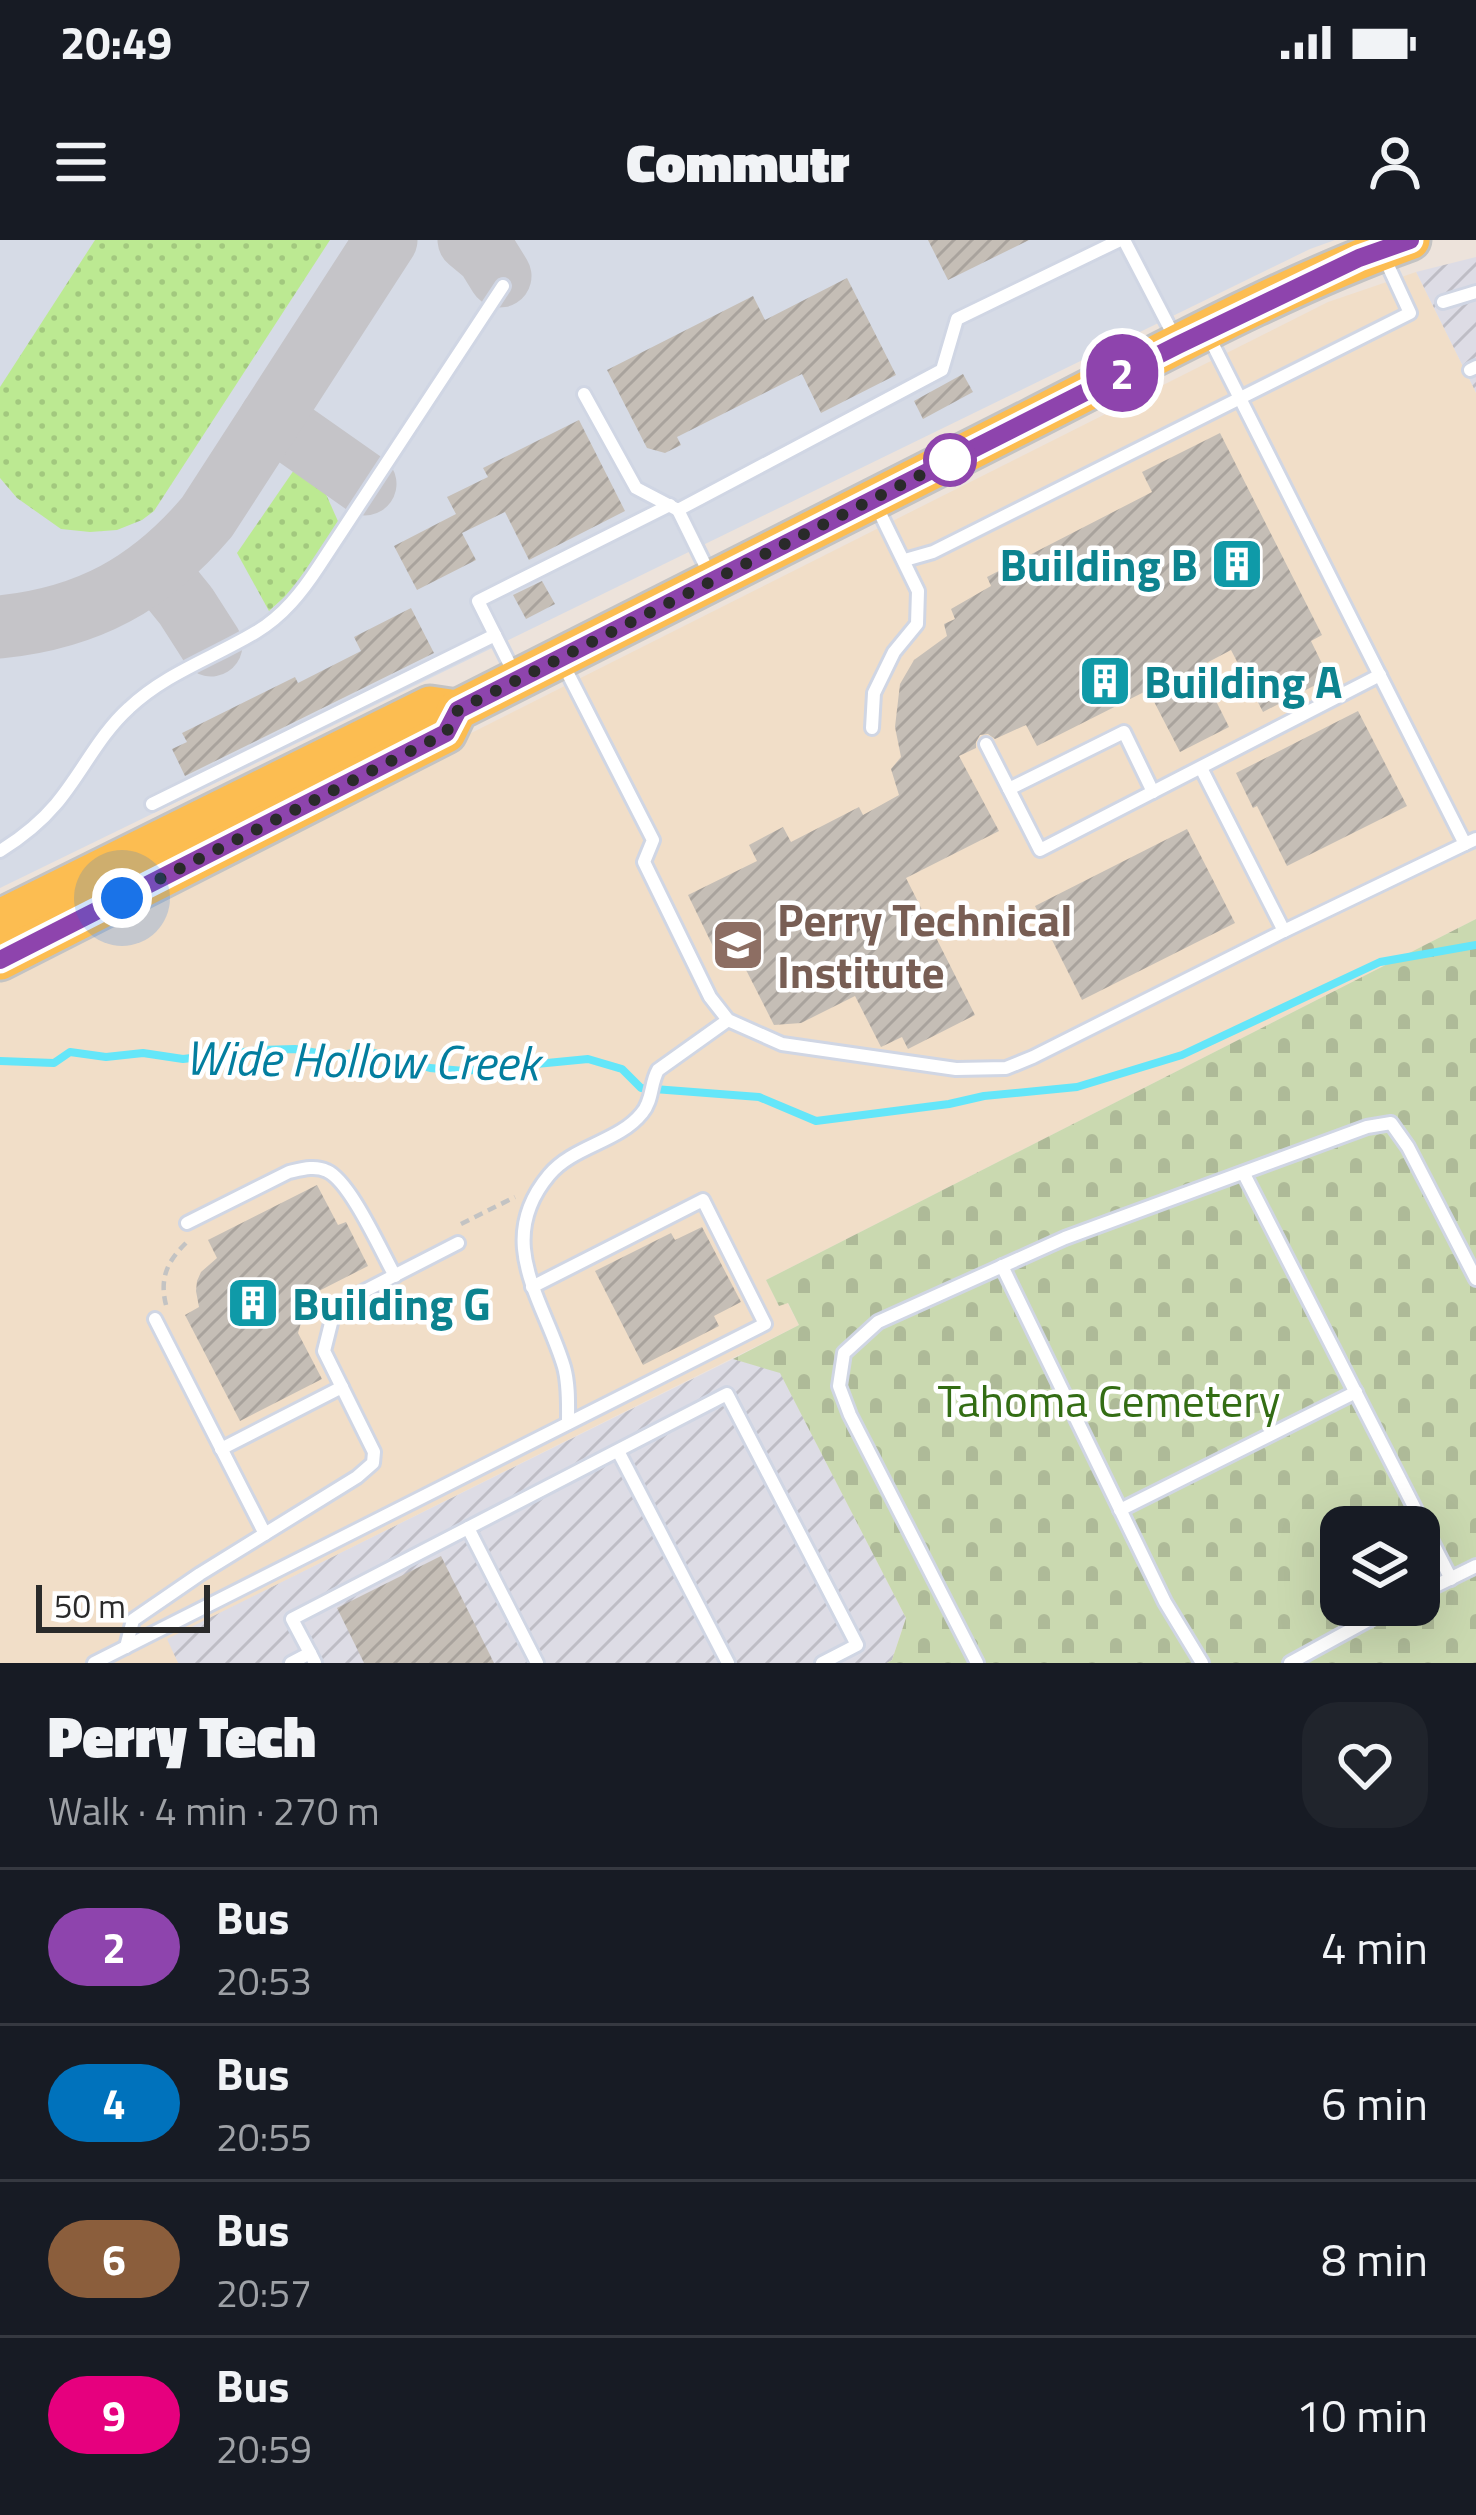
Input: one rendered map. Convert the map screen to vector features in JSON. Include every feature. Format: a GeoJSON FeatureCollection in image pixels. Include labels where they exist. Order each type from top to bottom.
{"type":"FeatureCollection","features":[{"type":"Feature","properties":{"kind":"main road"},"geometry":{"type":"LineString","coordinates":[[0,919],[430,706],[458,710],[1192,338],[1395,245]]}},
{"type":"Feature","properties":{"kind":"main road"},"geometry":{"type":"LineString","coordinates":[[0,960],[446,733],[458,710]]}},
{"type":"Feature","properties":{"kind":"lane"},"geometry":{"type":"LineString","coordinates":[[518,680],[478,601],[942,370],[957,319],[1122,240],[1239,398],[1471,842],[1006,1068],[956,1069],[782,1044],[728,1020],[710,997],[644,862],[653,840],[560,658]]}},
{"type":"Feature","properties":{"kind":"lane"},"geometry":{"type":"LineString","coordinates":[[905,560],[933,553],[1410,314],[1395,245]]}},
{"type":"Feature","properties":{"kind":"lane"},"geometry":{"type":"LineString","coordinates":[[0,851],[22,837],[58,801],[108,729],[136,701],[168,678],[256,632],[292,603],[503,286]]}},
{"type":"Feature","properties":{"kind":"lane"},"geometry":{"type":"LineString","coordinates":[[1443,302],[1476,292]]}},
{"type":"Feature","properties":{"kind":"lane"},"geometry":{"type":"LineString","coordinates":[[584,394],[636,488],[674,507],[712,580]]}},
{"type":"Feature","properties":{"kind":"lane"},"geometry":{"type":"LineString","coordinates":[[872,728],[874,693],[895,652],[917,624],[918,591],[873,499]]}},
{"type":"Feature","properties":{"kind":"lane"},"geometry":{"type":"LineString","coordinates":[[152,804],[495,635]]}},
{"type":"Feature","properties":{"kind":"lane"},"geometry":{"type":"LineString","coordinates":[[986,744],[1040,850],[1380,675]]}},
{"type":"Feature","properties":{"kind":"lane"},"geometry":{"type":"LineString","coordinates":[[1009,789],[1124,732],[1154,792]]}},
{"type":"Feature","properties":{"kind":"lane"},"geometry":{"type":"LineString","coordinates":[[1201,768],[1284,931]]}},
{"type":"Feature","properties":{"kind":"lane"},"geometry":{"type":"LineString","coordinates":[[568,1423],[564,1367],[524,1267],[532,1200],[559,1164],[641,1114],[650,1100],[653,1078],[666,1063],[728,1020]]}},
{"type":"Feature","properties":{"kind":"lane"},"geometry":{"type":"LineString","coordinates":[[977,1663],[839,1386],[844,1353],[878,1322],[1065,1238],[1367,1127],[1391,1123],[1476,1280]]}},
{"type":"Feature","properties":{"kind":"lane"},"geometry":{"type":"LineString","coordinates":[[187,1223],[289,1172],[329,1171],[344,1183],[394,1276]]}},
{"type":"Feature","properties":{"kind":"lane"},"geometry":{"type":"LineString","coordinates":[[1244,1174],[1451,1579]]}},
{"type":"Feature","properties":{"kind":"lane"},"geometry":{"type":"LineString","coordinates":[[94,1663],[765,1324],[703,1200],[532,1287]]}},
{"type":"Feature","properties":{"kind":"lane"},"geometry":{"type":"LineString","coordinates":[[126,1647],[134,1619],[373,1463],[374,1452],[324,1351],[333,1315],[345,1301],[458,1243]]}},
{"type":"Feature","properties":{"kind":"lane"},"geometry":{"type":"LineString","coordinates":[[1002,1266],[1165,1602],[1202,1663]]}},
{"type":"Feature","properties":{"kind":"lane"},"geometry":{"type":"LineString","coordinates":[[155,1319],[265,1534]]}},
{"type":"Feature","properties":{"kind":"lane"},"geometry":{"type":"LineString","coordinates":[[221,1449],[342,1388]]}},
{"type":"Feature","properties":{"kind":"lane"},"geometry":{"type":"LineString","coordinates":[[1120,1510],[1356,1392]]}},
{"type":"Feature","properties":{"kind":"lane"},"geometry":{"type":"LineString","coordinates":[[291,1663],[312,1658],[292,1619],[728,1394],[857,1645],[822,1663]]}},
{"type":"Feature","properties":{"kind":"lane"},"geometry":{"type":"LineString","coordinates":[[618,1450],[728,1663]]}},
{"type":"Feature","properties":{"kind":"lane"},"geometry":{"type":"LineString","coordinates":[[468,1528],[537,1663]]}},
{"type":"Feature","properties":{"kind":"lane"},"geometry":{"type":"LineString","coordinates":[[1440,1584],[1476,1566]]}},
{"type":"Feature","properties":{"kind":"lane"},"geometry":{"type":"LineString","coordinates":[[1290,1663],[1358,1626]]}},
{"type":"Feature","properties":{"kind":"path"},"geometry":{"type":"LineString","coordinates":[[155,1319],[170,1313],[162,1287],[165,1270],[195,1236],[187,1223]]}},
{"type":"Feature","properties":{"kind":"shaded area"},"geometry":{"type":"Polygon","coordinates":[[[0,240],[1335,240],[0,888],[0,240]]]}},
{"type":"Feature","properties":{"kind":"shaded area"},"geometry":{"type":"Polygon","coordinates":[[[1476,257],[1476,393],[1416,272],[1476,257]]]}},
{"type":"Feature","properties":{"kind":"shaded area","name":"Perry Technical Institute"},"geometry":{"type":"Polygon","coordinates":[[[1416,272],[1476,393],[1476,919],[766,1280],[779,1306],[787,1302],[799,1325],[167,1639],[178,1663],[0,1663],[0,970],[1328,302],[1416,272]]]}},
{"type":"Feature","properties":{"kind":"shaded area"},"geometry":{"type":"Polygon","coordinates":[[[733,1359],[780,1372],[906,1618],[887,1663],[178,1663],[166,1639],[733,1359]]]}},
{"type":"Feature","properties":{"kind":"green space"},"geometry":{"type":"Polygon","coordinates":[[[95,240],[330,240],[154,511],[117,530],[90,532],[61,529],[17,498],[0,478],[0,387],[95,240]]]}},
{"type":"Feature","properties":{"kind":"green space"},"geometry":{"type":"Polygon","coordinates":[[[303,467],[317,474],[341,528],[269,611],[237,553],[294,470],[303,467]]]}},
{"type":"Feature","properties":{"kind":"green space","name":"Tahoma Cemetery"},"geometry":{"type":"Polygon","coordinates":[[[1476,919],[1476,1663],[887,1663],[906,1618],[780,1373],[733,1359],[799,1325],[788,1303],[779,1306],[766,1280],[1476,919]]]}},
{"type":"Feature","properties":{"kind":"building"},"geometry":{"type":"Polygon","coordinates":[[[928,240],[1029,240],[948,280],[928,240]]]}},
{"type":"Feature","properties":{"kind":"building"},"geometry":{"type":"Polygon","coordinates":[[[847,278],[896,375],[821,413],[802,374],[677,437],[681,445],[665,453],[647,448],[607,370],[753,296],[765,320],[847,278]]]}},
{"type":"Feature","properties":{"kind":"building"},"geometry":{"type":"Polygon","coordinates":[[[963,374],[973,392],[923,419],[914,401],[963,374]]]}},
{"type":"Feature","properties":{"kind":"building"},"geometry":{"type":"Polygon","coordinates":[[[579,420],[625,511],[529,560],[505,512],[462,533],[476,560],[417,590],[394,546],[456,514],[447,497],[488,477],[483,468],[579,420]]]}},
{"type":"Feature","properties":{"kind":"building"},"geometry":{"type":"Polygon","coordinates":[[[1220,433],[1322,635],[1311,641],[1329,678],[1263,712],[1231,650],[1199,667],[1229,727],[1180,752],[1148,690],[1037,746],[1026,725],[995,739],[980,735],[976,748],[959,756],[999,831],[906,878],[975,1015],[908,1049],[902,1037],[881,1047],[855,996],[801,1023],[774,1025],[741,960],[724,969],[688,895],[757,861],[749,845],[783,827],[791,842],[859,807],[863,815],[899,795],[891,769],[901,757],[895,727],[900,684],[914,660],[947,636],[944,624],[955,619],[951,609],[991,586],[987,577],[1152,492],[1142,472],[1220,433]]]}},
{"type":"Feature","properties":{"kind":"building"},"geometry":{"type":"Polygon","coordinates":[[[542,581],[555,604],[526,619],[513,595],[542,581]]]}},
{"type":"Feature","properties":{"kind":"building"},"geometry":{"type":"Polygon","coordinates":[[[411,608],[434,653],[185,776],[172,749],[187,742],[182,733],[295,677],[298,683],[361,651],[354,637],[411,608]]]}},
{"type":"Feature","properties":{"kind":"building"},"geometry":{"type":"Polygon","coordinates":[[[1358,711],[1407,806],[1287,866],[1236,773],[1358,711]]]}},
{"type":"Feature","properties":{"kind":"building"},"geometry":{"type":"Polygon","coordinates":[[[1187,829],[1235,923],[1082,1000],[1035,906],[1187,829]]]}},
{"type":"Feature","properties":{"kind":"building","name":"Building G"},"geometry":{"type":"Polygon","coordinates":[[[317,1185],[338,1225],[346,1222],[368,1266],[309,1296],[298,1333],[322,1379],[240,1421],[185,1315],[199,1307],[197,1281],[217,1258],[208,1240],[317,1185]]]}},
{"type":"Feature","properties":{"kind":"building"},"geometry":{"type":"Polygon","coordinates":[[[702,1227],[741,1302],[714,1316],[719,1326],[643,1365],[595,1271],[671,1233],[675,1240],[702,1227]]]}},
{"type":"Feature","properties":{"kind":"building"},"geometry":{"type":"Polygon","coordinates":[[[441,1556],[494,1663],[364,1663],[337,1608],[441,1556]]]}},
{"type":"Feature","properties":{"kind":"waterway","name":"Wide Hollow Creek"},"geometry":{"type":"LineString","coordinates":[[0,1061],[54,1063],[70,1052],[183,1059],[295,1049],[334,1056],[367,1051],[430,1068],[464,1071],[588,1059],[622,1069],[641,1088],[759,1097],[816,1121],[1077,1087],[1182,1055],[1380,962],[1476,945]]}},
{"type":"Feature","properties":{"kind":"taxiway"},"geometry":{"type":"LineString","coordinates":[[0,627],[61,615],[115,594],[185,541],[207,517],[386,240]]}},
{"type":"Feature","properties":{"kind":"taxiway"},"geometry":{"type":"LineString","coordinates":[[469,240],[487,255],[500,276]]}},
{"type":"Feature","properties":{"kind":"taxiway"},"geometry":{"type":"LineString","coordinates":[[271,418],[365,484]]}},
{"type":"Feature","properties":{"kind":"taxiway"},"geometry":{"type":"LineString","coordinates":[[156,569],[211,645]]}},
{"type":"Feature","properties":{"kind":"bus line","name":"2"},"geometry":{"type":"LineString","coordinates":[[0,960],[446,733],[458,710],[674,599],[1178,345],[1359,258],[1410,240]]}},
{"type":"Feature","properties":{"kind":"place","name":"Building B"},"geometry":{"type":"Point","coordinates":[1237,564]}},
{"type":"Feature","properties":{"kind":"place","name":"Building A"},"geometry":{"type":"Point","coordinates":[1105,681]}},
{"type":"Feature","properties":{"kind":"place","name":"Perry Technical Institute"},"geometry":{"type":"Point","coordinates":[738,945]}},
{"type":"Feature","properties":{"kind":"place","name":"Building G"},"geometry":{"type":"Point","coordinates":[253,1303]}},
{"type":"Feature","properties":{"kind":"route"},"geometry":{"type":"LineString","coordinates":[[122,898],[446,733],[458,710],[950,460]]}}]}
